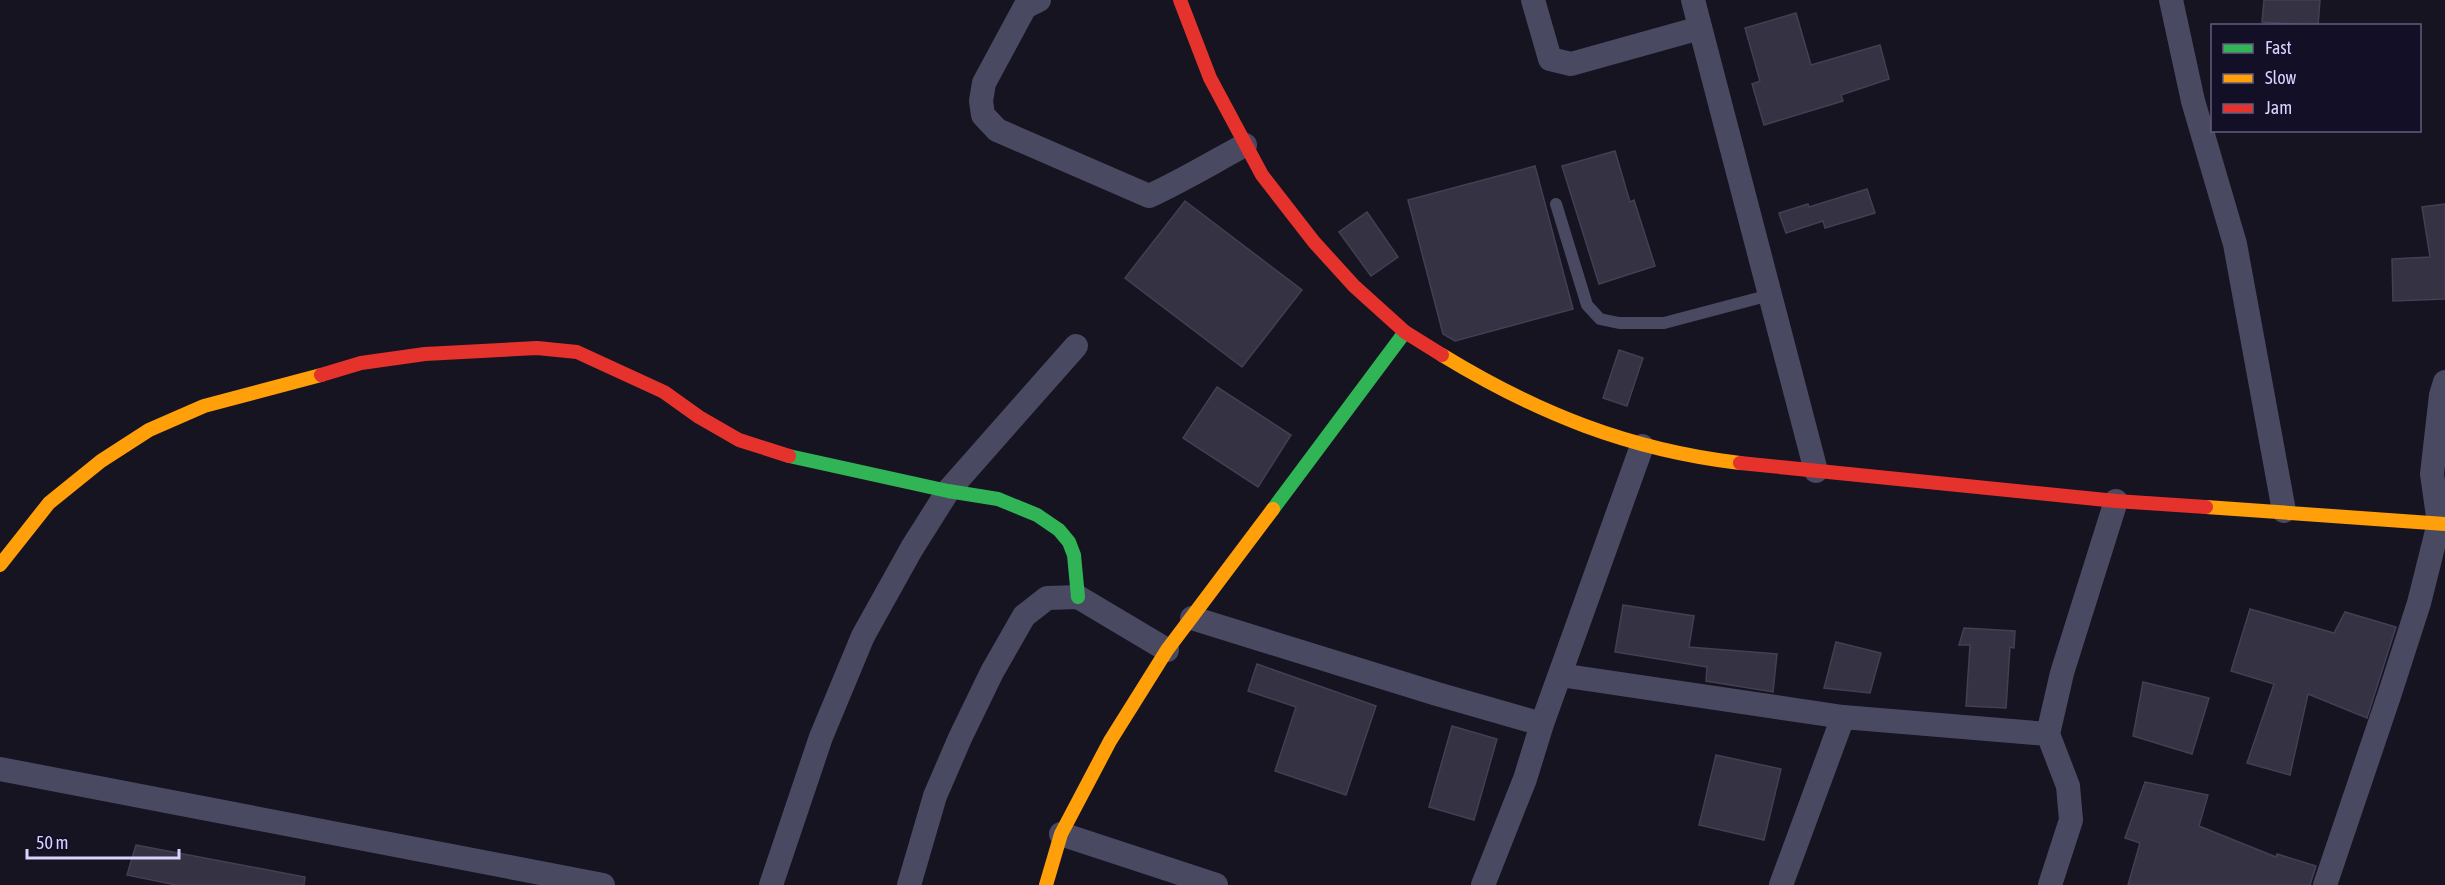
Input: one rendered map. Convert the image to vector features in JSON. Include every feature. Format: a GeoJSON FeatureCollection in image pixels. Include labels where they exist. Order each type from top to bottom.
{"type":"FeatureCollection","features":[{"type":"Feature","properties":{"kind":"street"},"geometry":{"type":"LineString","coordinates":[[1039,0],[1025,6],[984,83],[981,101],[983,115],[997,130],[1149,196],[1182,181],[1192,173],[1245,145]]}},
{"type":"Feature","properties":{"kind":"street"},"geometry":{"type":"LineString","coordinates":[[1180,0],[1210,78],[1268,183],[1314,242],[1354,286],[1406,332],[1470,372],[1520,399],[1586,427],[1642,446],[1737,463],[2116,501],[2442,524]]}},
{"type":"Feature","properties":{"kind":"street"},"geometry":{"type":"LineString","coordinates":[[1533,0],[1550,59],[1571,63],[1701,28]]}},
{"type":"Feature","properties":{"kind":"street"},"geometry":{"type":"LineString","coordinates":[[1693,0],[1816,471]]}},
{"type":"Feature","properties":{"kind":"street"},"geometry":{"type":"LineString","coordinates":[[2171,0],[2193,101],[2235,244],[2284,512]]}},
{"type":"Feature","properties":{"kind":"street"},"geometry":{"type":"LineString","coordinates":[[1046,885],[1061,834],[1110,741],[1167,650],[1406,332]]}},
{"type":"Feature","properties":{"kind":"street"},"geometry":{"type":"LineString","coordinates":[[771,885],[794,810],[821,737],[863,636],[912,548],[948,491],[1076,346]]}},
{"type":"Feature","properties":{"kind":"street"},"geometry":{"type":"LineString","coordinates":[[0,565],[49,503],[101,461],[149,430],[204,406],[361,363],[425,354],[537,348],[577,352],[664,392],[699,417],[739,440],[773,452],[1010,503],[1037,515],[1059,530],[1069,542],[1074,555],[1078,597]]}},
{"type":"Feature","properties":{"kind":"street"},"geometry":{"type":"LineString","coordinates":[[2325,885],[2390,693],[2442,524],[2432,474],[2441,394],[2445,382]]}},
{"type":"Feature","properties":{"kind":"street"},"geometry":{"type":"LineString","coordinates":[[1483,885],[1525,779],[1602,550],[1642,446]]}},
{"type":"Feature","properties":{"kind":"street"},"geometry":{"type":"LineString","coordinates":[[2050,885],[2071,820],[2068,786],[2048,734],[2062,673],[2116,501]]}},
{"type":"Feature","properties":{"kind":"street"},"geometry":{"type":"LineString","coordinates":[[909,885],[935,796],[992,672],[1024,616],[1047,598],[1078,597],[1167,650]]}},
{"type":"Feature","properties":{"kind":"street"},"geometry":{"type":"LineString","coordinates":[[1192,618],[1542,724]]}},
{"type":"Feature","properties":{"kind":"street"},"geometry":{"type":"LineString","coordinates":[[1560,675],[1843,717],[2048,734]]}},
{"type":"Feature","properties":{"kind":"street"},"geometry":{"type":"LineString","coordinates":[[1781,885],[1843,717]]}},
{"type":"Feature","properties":{"kind":"street"},"geometry":{"type":"LineString","coordinates":[[0,769],[603,885]]}},
{"type":"Feature","properties":{"kind":"street"},"geometry":{"type":"LineString","coordinates":[[1061,834],[1216,885]]}},
{"type":"Feature","properties":{"kind":"lane"},"geometry":{"type":"LineString","coordinates":[[1556,204],[1587,305],[1600,319],[1619,323],[1664,322],[1770,295]]}},
{"type":"Feature","properties":{"kind":"building"},"geometry":{"type":"Polygon","coordinates":[[[2264,0],[2320,0],[2318,24],[2262,22],[2264,0]]]}},
{"type":"Feature","properties":{"kind":"building"},"geometry":{"type":"Polygon","coordinates":[[[1796,13],[1811,65],[1880,45],[1889,79],[1841,95],[1843,101],[1764,125],[1752,84],[1760,81],[1745,28],[1796,13]]]}},
{"type":"Feature","properties":{"kind":"building"},"geometry":{"type":"Polygon","coordinates":[[[1615,151],[1630,202],[1634,200],[1655,266],[1599,284],[1562,166],[1615,151]]]}},
{"type":"Feature","properties":{"kind":"building"},"geometry":{"type":"Polygon","coordinates":[[[1535,166],[1573,309],[1455,341],[1443,334],[1408,200],[1535,166]]]}},
{"type":"Feature","properties":{"kind":"building"},"geometry":{"type":"Polygon","coordinates":[[[1867,189],[1875,213],[1825,228],[1823,221],[1786,233],[1779,213],[1808,204],[1809,207],[1867,189]]]}},
{"type":"Feature","properties":{"kind":"building"},"geometry":{"type":"Polygon","coordinates":[[[1185,201],[1302,290],[1242,367],[1125,278],[1185,201]]]}},
{"type":"Feature","properties":{"kind":"building"},"geometry":{"type":"Polygon","coordinates":[[[2445,204],[2445,299],[2393,301],[2392,259],[2430,257],[2422,207],[2445,204]]]}},
{"type":"Feature","properties":{"kind":"building"},"geometry":{"type":"Polygon","coordinates":[[[1367,212],[1398,257],[1371,276],[1339,232],[1367,212]]]}},
{"type":"Feature","properties":{"kind":"building"},"geometry":{"type":"Polygon","coordinates":[[[1619,350],[1643,358],[1627,406],[1603,398],[1619,350]]]}},
{"type":"Feature","properties":{"kind":"building"},"geometry":{"type":"Polygon","coordinates":[[[1217,387],[1291,435],[1258,487],[1183,438],[1217,387]]]}},
{"type":"Feature","properties":{"kind":"building"},"geometry":{"type":"Polygon","coordinates":[[[1623,605],[1694,616],[1689,647],[1777,654],[1773,692],[1706,681],[1707,667],[1615,652],[1623,605]]]}},
{"type":"Feature","properties":{"kind":"building"},"geometry":{"type":"Polygon","coordinates":[[[2250,609],[2334,633],[2345,612],[2396,627],[2367,718],[2308,694],[2290,775],[2247,763],[2274,684],[2231,671],[2250,609]]]}},
{"type":"Feature","properties":{"kind":"building"},"geometry":{"type":"Polygon","coordinates":[[[1964,628],[2015,631],[2014,648],[2010,647],[2006,708],[1966,706],[1970,645],[1959,645],[1964,628]]]}},
{"type":"Feature","properties":{"kind":"building"},"geometry":{"type":"Polygon","coordinates":[[[1836,642],[1881,653],[1870,693],[1824,688],[1836,642]]]}},
{"type":"Feature","properties":{"kind":"building"},"geometry":{"type":"Polygon","coordinates":[[[1257,664],[1376,706],[1346,795],[1275,771],[1296,707],[1248,691],[1257,664]]]}},
{"type":"Feature","properties":{"kind":"building"},"geometry":{"type":"Polygon","coordinates":[[[2143,682],[2209,698],[2192,754],[2133,736],[2143,682]]]}},
{"type":"Feature","properties":{"kind":"building"},"geometry":{"type":"Polygon","coordinates":[[[1452,726],[1497,739],[1474,820],[1429,807],[1452,726]]]}},
{"type":"Feature","properties":{"kind":"building"},"geometry":{"type":"Polygon","coordinates":[[[1716,755],[1781,769],[1764,840],[1699,825],[1716,755]]]}},
{"type":"Feature","properties":{"kind":"building"},"geometry":{"type":"Polygon","coordinates":[[[2145,782],[2208,795],[2199,826],[2276,857],[2277,854],[2316,866],[2310,885],[2128,885],[2140,843],[2125,838],[2145,782]]]}},
{"type":"Feature","properties":{"kind":"building"},"geometry":{"type":"Polygon","coordinates":[[[136,845],[305,877],[304,885],[176,885],[127,875],[136,845]]]}},
{"type":"Feature","properties":{"kind":"traffic: fast"},"geometry":{"type":"LineString","coordinates":[[1273,509],[1405,332]]}},
{"type":"Feature","properties":{"kind":"traffic: fast"},"geometry":{"type":"LineString","coordinates":[[789,456],[948,491],[998,499],[1037,515],[1059,530],[1069,542],[1074,555],[1078,597]]}},
{"type":"Feature","properties":{"kind":"traffic: slow"},"geometry":{"type":"LineString","coordinates":[[1442,355],[1513,395],[1585,426],[1660,449],[1740,463]]}},
{"type":"Feature","properties":{"kind":"traffic: slow"},"geometry":{"type":"LineString","coordinates":[[0,565],[49,503],[101,461],[149,430],[204,406],[321,375]]}},
{"type":"Feature","properties":{"kind":"traffic: slow"},"geometry":{"type":"LineString","coordinates":[[2206,507],[2445,524]]}},
{"type":"Feature","properties":{"kind":"traffic: slow"},"geometry":{"type":"LineString","coordinates":[[1046,885],[1061,834],[1110,741],[1167,650],[1273,509]]}},
{"type":"Feature","properties":{"kind":"traffic: jam"},"geometry":{"type":"LineString","coordinates":[[1180,0],[1210,78],[1262,175],[1314,242],[1354,286],[1405,332],[1442,355]]}},
{"type":"Feature","properties":{"kind":"traffic: jam"},"geometry":{"type":"LineString","coordinates":[[321,375],[361,363],[425,354],[537,348],[577,352],[664,392],[699,417],[739,440],[789,456]]}},
{"type":"Feature","properties":{"kind":"traffic: jam"},"geometry":{"type":"LineString","coordinates":[[1740,463],[2116,501],[2206,507]]}}]}
